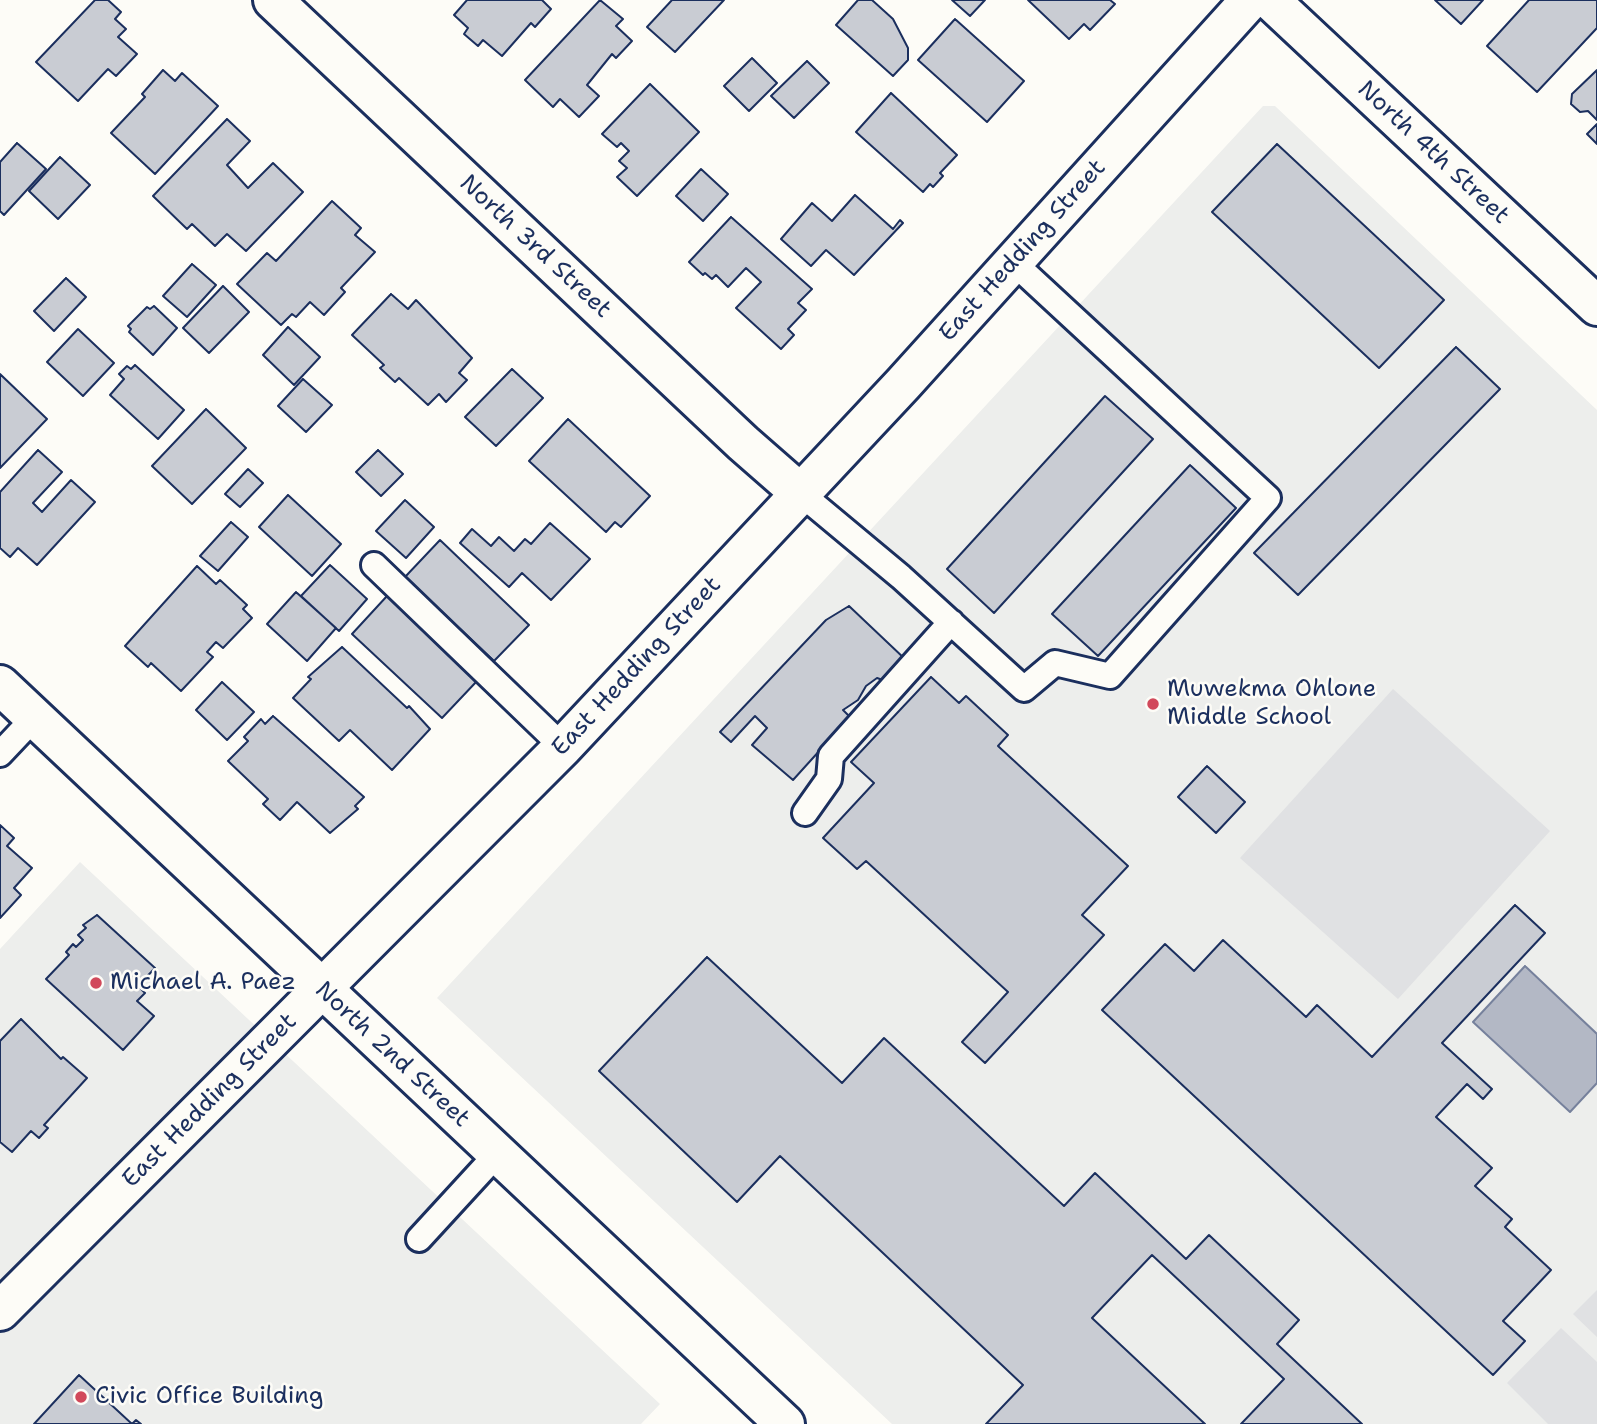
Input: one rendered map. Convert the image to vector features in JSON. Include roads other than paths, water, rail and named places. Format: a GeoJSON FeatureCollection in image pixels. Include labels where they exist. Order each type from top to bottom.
{"type":"FeatureCollection","features":[{"type":"Feature","properties":{"kind":"main road","name":"North 3rd Street"},"geometry":{"type":"LineString","coordinates":[[273,0],[743,443],[799,492]]}},
{"type":"Feature","properties":{"kind":"main road","name":"East Hedding Street"},"geometry":{"type":"LineString","coordinates":[[0,1311],[563,747],[903,384],[1250,0]]}},
{"type":"Feature","properties":{"kind":"main road","name":"North 4th Street"},"geometry":{"type":"LineString","coordinates":[[1270,0],[1597,306]]}},
{"type":"Feature","properties":{"kind":"main road","name":"North 2nd Street"},"geometry":{"type":"LineString","coordinates":[[0,685],[785,1424]]}},
{"type":"Feature","properties":{"kind":"lane"},"geometry":{"type":"LineString","coordinates":[[799,492],[851,533],[1024,689],[1055,663],[1110,676],[1268,498],[1013,262]]}},
{"type":"Feature","properties":{"kind":"lane"},"geometry":{"type":"LineString","coordinates":[[373,565],[563,747]]}},
{"type":"Feature","properties":{"kind":"lane"},"geometry":{"type":"LineString","coordinates":[[805,813],[829,779],[831,756],[951,622]]}},
{"type":"Feature","properties":{"kind":"lane"},"geometry":{"type":"LineString","coordinates":[[0,754],[34,718]]}},
{"type":"Feature","properties":{"kind":"lane"},"geometry":{"type":"LineString","coordinates":[[419,1239],[497,1154]]}},
{"type":"Feature","properties":{"kind":"place","name":"Muwekma Ohlone Middle School"},"geometry":{"type":"Point","coordinates":[1153,704]}},
{"type":"Feature","properties":{"kind":"place","name":"Michael A. Paez"},"geometry":{"type":"Point","coordinates":[96,983]}},
{"type":"Feature","properties":{"kind":"place","name":"Civic Office Building"},"geometry":{"type":"Point","coordinates":[81,1397]}}]}
